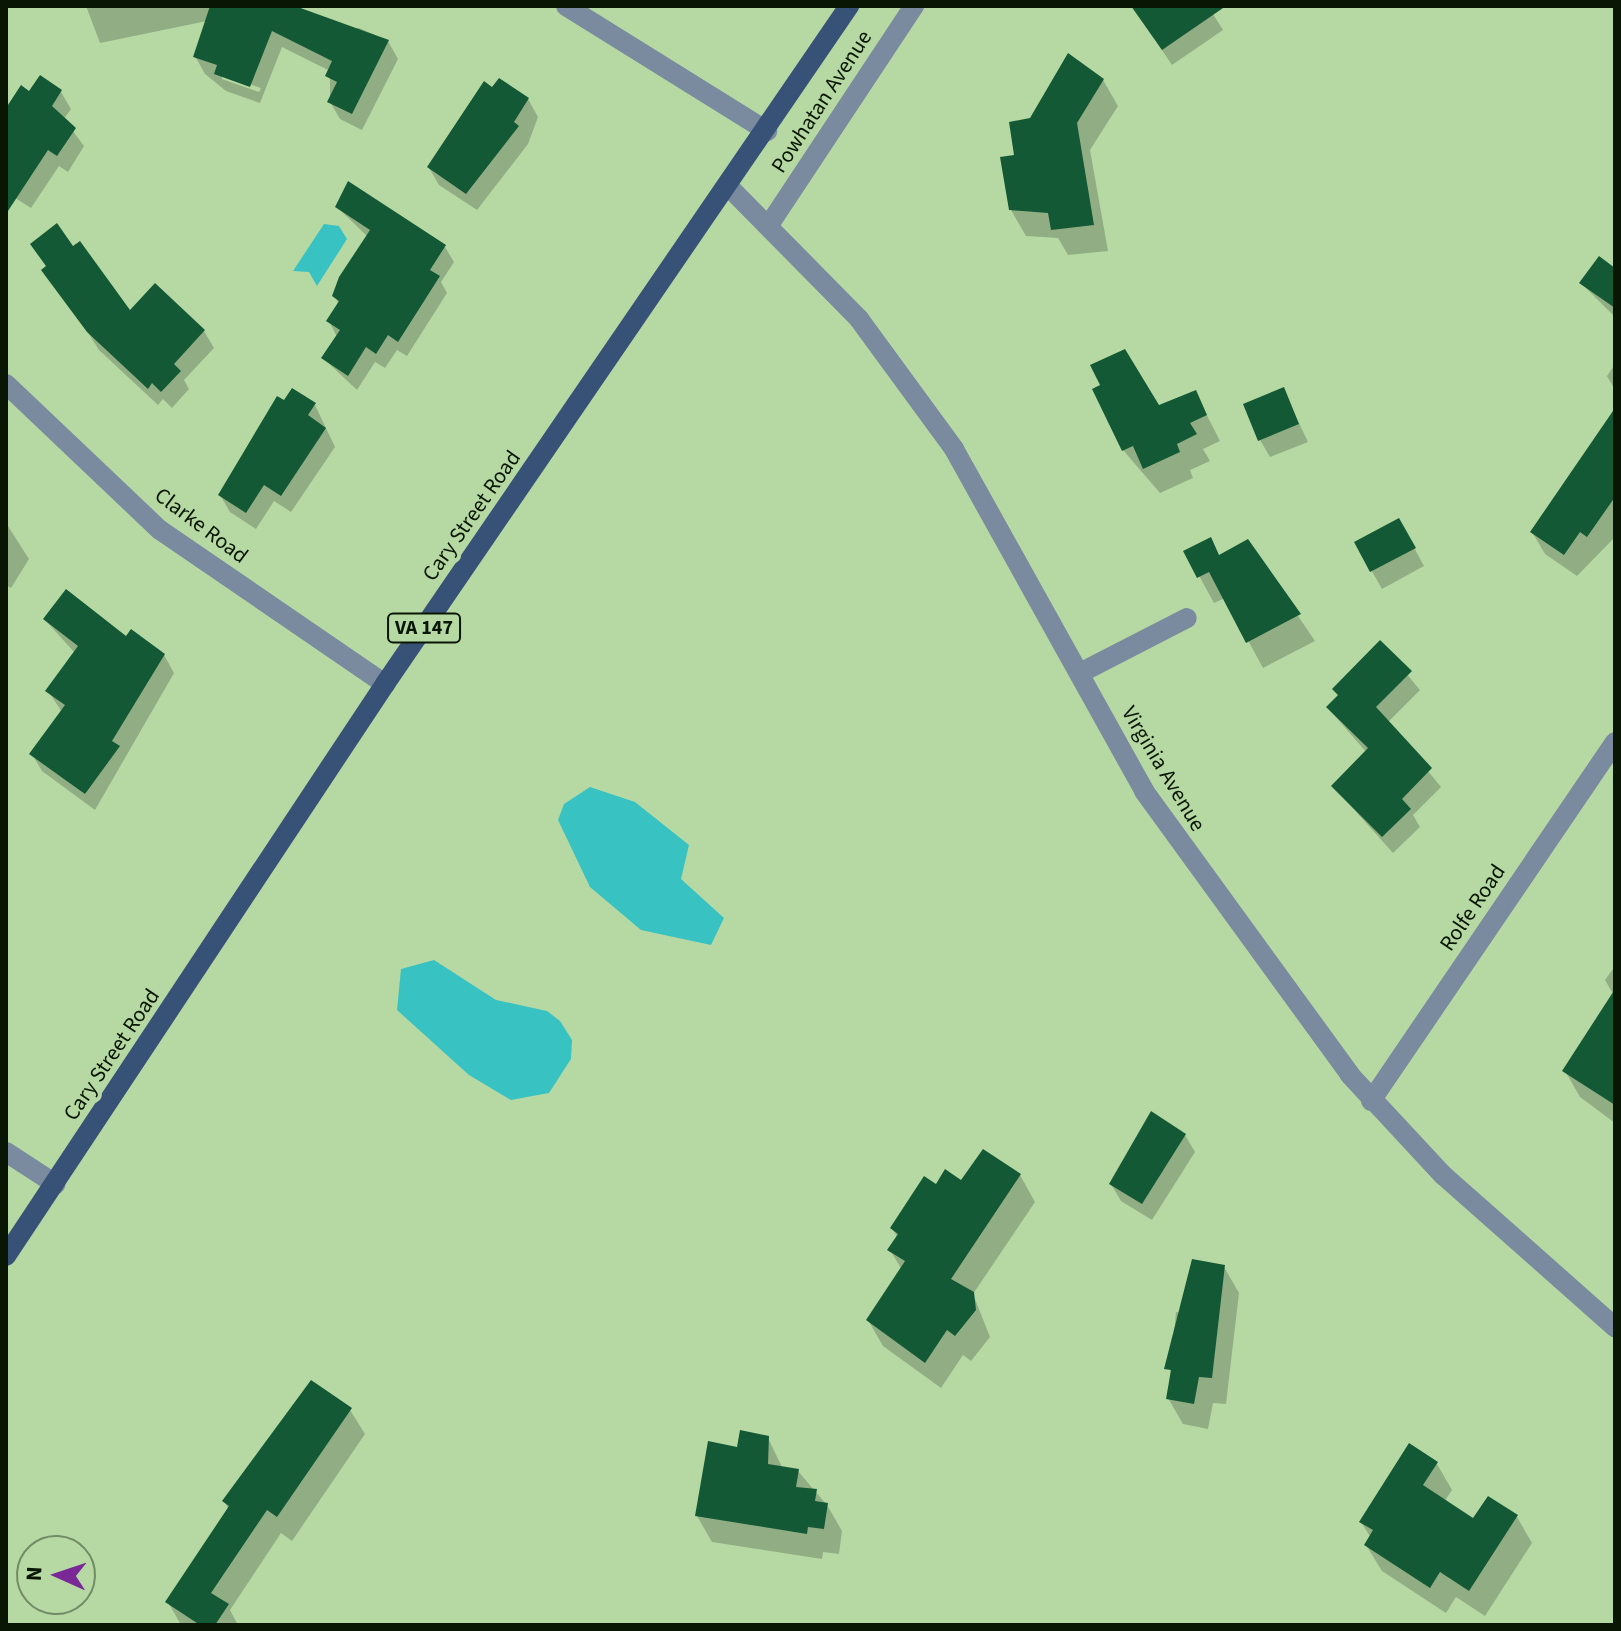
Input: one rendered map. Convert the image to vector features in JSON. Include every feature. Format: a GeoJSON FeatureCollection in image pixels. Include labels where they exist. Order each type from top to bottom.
{"type":"FeatureCollection","features":[{"type":"Feature","properties":{"kind":"main road","name":"Cary Street Road"},"geometry":{"type":"LineString","coordinates":[[6,1256],[385,684],[730,188],[849,6]]}},
{"type":"Feature","properties":{"kind":"street"},"geometry":{"type":"LineString","coordinates":[[566,6],[767,131]]}},
{"type":"Feature","properties":{"kind":"street","name":"Powhatan Avenue"},"geometry":{"type":"LineString","coordinates":[[769,225],[914,6]]}},
{"type":"Feature","properties":{"kind":"street","name":"Virginia Avenue"},"geometry":{"type":"LineString","coordinates":[[730,188],[859,319],[954,449],[1144,791],[1226,914],[1371,1101],[1443,1175],[1615,1327]]}},
{"type":"Feature","properties":{"kind":"street","name":"Clarke Road"},"geometry":{"type":"LineString","coordinates":[[6,384],[160,530],[385,684]]}},
{"type":"Feature","properties":{"kind":"street"},"geometry":{"type":"LineString","coordinates":[[1080,673],[1187,618]]}},
{"type":"Feature","properties":{"kind":"street","name":"Rolfe Road"},"geometry":{"type":"LineString","coordinates":[[1371,1101],[1615,742]]}},
{"type":"Feature","properties":{"kind":"street"},"geometry":{"type":"LineString","coordinates":[[6,1152],[55,1184]]}},
{"type":"Feature","properties":{"kind":"water"},"geometry":{"type":"Polygon","coordinates":[[[324,224],[339,226],[347,239],[317,286],[309,272],[293,271],[324,224]]]}},
{"type":"Feature","properties":{"kind":"water"},"geometry":{"type":"Polygon","coordinates":[[[590,787],[635,802],[689,845],[681,879],[724,918],[711,945],[641,930],[590,887],[558,820],[564,804],[590,787]]]}},
{"type":"Feature","properties":{"kind":"water"},"geometry":{"type":"Polygon","coordinates":[[[434,960],[496,1000],[547,1011],[560,1021],[572,1040],[571,1059],[549,1093],[511,1100],[469,1075],[397,1010],[401,969],[434,960]]]}},
{"type":"Feature","properties":{"kind":"building"},"geometry":{"type":"Polygon","coordinates":[[[210,6],[295,6],[389,40],[352,114],[327,102],[337,82],[325,76],[332,61],[272,31],[250,87],[214,74],[217,65],[193,57],[210,6]]]}},
{"type":"Feature","properties":{"kind":"building"},"geometry":{"type":"Polygon","coordinates":[[[1131,6],[1226,6],[1162,50],[1131,6]]]}},
{"type":"Feature","properties":{"kind":"building"},"geometry":{"type":"Polygon","coordinates":[[[1068,53],[1104,79],[1077,123],[1094,225],[1051,230],[1048,213],[1009,210],[1000,157],[1014,155],[1009,122],[1030,118],[1068,53]]]}},
{"type":"Feature","properties":{"kind":"building"},"geometry":{"type":"Polygon","coordinates":[[[40,75],[62,90],[52,106],[76,128],[57,156],[48,150],[6,214],[6,108],[21,85],[29,91],[40,75]]]}},
{"type":"Feature","properties":{"kind":"building"},"geometry":{"type":"Polygon","coordinates":[[[499,78],[529,98],[514,122],[519,126],[466,194],[427,167],[484,81],[492,87],[499,78]]]}},
{"type":"Feature","properties":{"kind":"building"},"geometry":{"type":"Polygon","coordinates":[[[348,181],[446,245],[430,270],[440,276],[398,342],[388,335],[376,354],[366,347],[348,376],[321,358],[340,330],[326,321],[339,301],[332,296],[339,277],[370,230],[335,207],[348,181]]]}},
{"type":"Feature","properties":{"kind":"building"},"geometry":{"type":"Polygon","coordinates":[[[57,223],[73,246],[80,241],[130,310],[155,283],[205,330],[174,364],[181,371],[161,392],[152,383],[148,389],[87,332],[41,270],[46,266],[30,244],[57,223]]]}},
{"type":"Feature","properties":{"kind":"building"},"geometry":{"type":"Polygon","coordinates":[[[1599,256],[1615,268],[1615,308],[1579,283],[1599,256]]]}},
{"type":"Feature","properties":{"kind":"building"},"geometry":{"type":"Polygon","coordinates":[[[1125,349],[1159,405],[1196,390],[1207,415],[1190,423],[1197,434],[1177,444],[1180,452],[1143,469],[1133,446],[1122,451],[1092,389],[1100,385],[1090,365],[1125,349]]]}},
{"type":"Feature","properties":{"kind":"building"},"geometry":{"type":"Polygon","coordinates":[[[1284,387],[1299,424],[1258,441],[1243,404],[1284,387]]]}},
{"type":"Feature","properties":{"kind":"building"},"geometry":{"type":"Polygon","coordinates":[[[292,388],[316,403],[308,415],[326,428],[281,496],[264,485],[246,513],[218,495],[277,396],[284,400],[292,388]]]}},
{"type":"Feature","properties":{"kind":"building"},"geometry":{"type":"Polygon","coordinates":[[[1615,408],[1615,497],[1587,537],[1580,532],[1564,555],[1530,532],[1615,408]]]}},
{"type":"Feature","properties":{"kind":"building"},"geometry":{"type":"Polygon","coordinates":[[[1399,518],[1416,548],[1370,572],[1354,542],[1399,518]]]}},
{"type":"Feature","properties":{"kind":"building"},"geometry":{"type":"Polygon","coordinates":[[[1211,537],[1219,555],[1248,539],[1301,614],[1246,643],[1209,572],[1197,578],[1183,551],[1211,537]]]}},
{"type":"Feature","properties":{"kind":"building"},"geometry":{"type":"Polygon","coordinates":[[[66,589],[126,636],[131,629],[165,654],[112,741],[120,746],[85,794],[29,754],[65,705],[45,691],[78,646],[43,619],[66,589]]]}},
{"type":"Feature","properties":{"kind":"building"},"geometry":{"type":"Polygon","coordinates":[[[1380,640],[1412,671],[1376,707],[1432,768],[1402,799],[1411,809],[1382,837],[1331,786],[1368,748],[1326,707],[1338,695],[1332,689],[1380,640]]]}},
{"type":"Feature","properties":{"kind":"building"},"geometry":{"type":"Polygon","coordinates":[[[1615,989],[1615,1105],[1562,1071],[1615,989]]]}},
{"type":"Feature","properties":{"kind":"building"},"geometry":{"type":"Polygon","coordinates":[[[1151,1111],[1186,1134],[1142,1204],[1109,1184],[1151,1111]]]}},
{"type":"Feature","properties":{"kind":"building"},"geometry":{"type":"Polygon","coordinates":[[[983,1149],[1021,1174],[951,1279],[974,1292],[976,1310],[955,1336],[947,1330],[925,1363],[866,1320],[905,1261],[887,1250],[898,1234],[890,1228],[924,1176],[936,1184],[945,1169],[961,1180],[983,1149]]]}},
{"type":"Feature","properties":{"kind":"building"},"geometry":{"type":"Polygon","coordinates":[[[1192,1259],[1225,1265],[1212,1378],[1199,1377],[1194,1404],[1166,1399],[1171,1370],[1164,1369],[1192,1259]]]}},
{"type":"Feature","properties":{"kind":"building"},"geometry":{"type":"Polygon","coordinates":[[[311,1380],[352,1408],[277,1517],[267,1510],[211,1593],[229,1604],[215,1625],[200,1625],[165,1602],[229,1506],[222,1501],[311,1380]]]}},
{"type":"Feature","properties":{"kind":"building"},"geometry":{"type":"Polygon","coordinates":[[[740,1430],[769,1436],[768,1464],[799,1469],[796,1487],[817,1489],[815,1501],[828,1503],[824,1529],[808,1527],[807,1534],[695,1516],[708,1441],[737,1447],[740,1430]]]}},
{"type":"Feature","properties":{"kind":"building"},"geometry":{"type":"Polygon","coordinates":[[[1409,1443],[1438,1462],[1423,1485],[1473,1518],[1488,1496],[1518,1515],[1469,1591],[1440,1572],[1430,1588],[1364,1545],[1373,1530],[1359,1522],[1409,1443]]]}}]}
